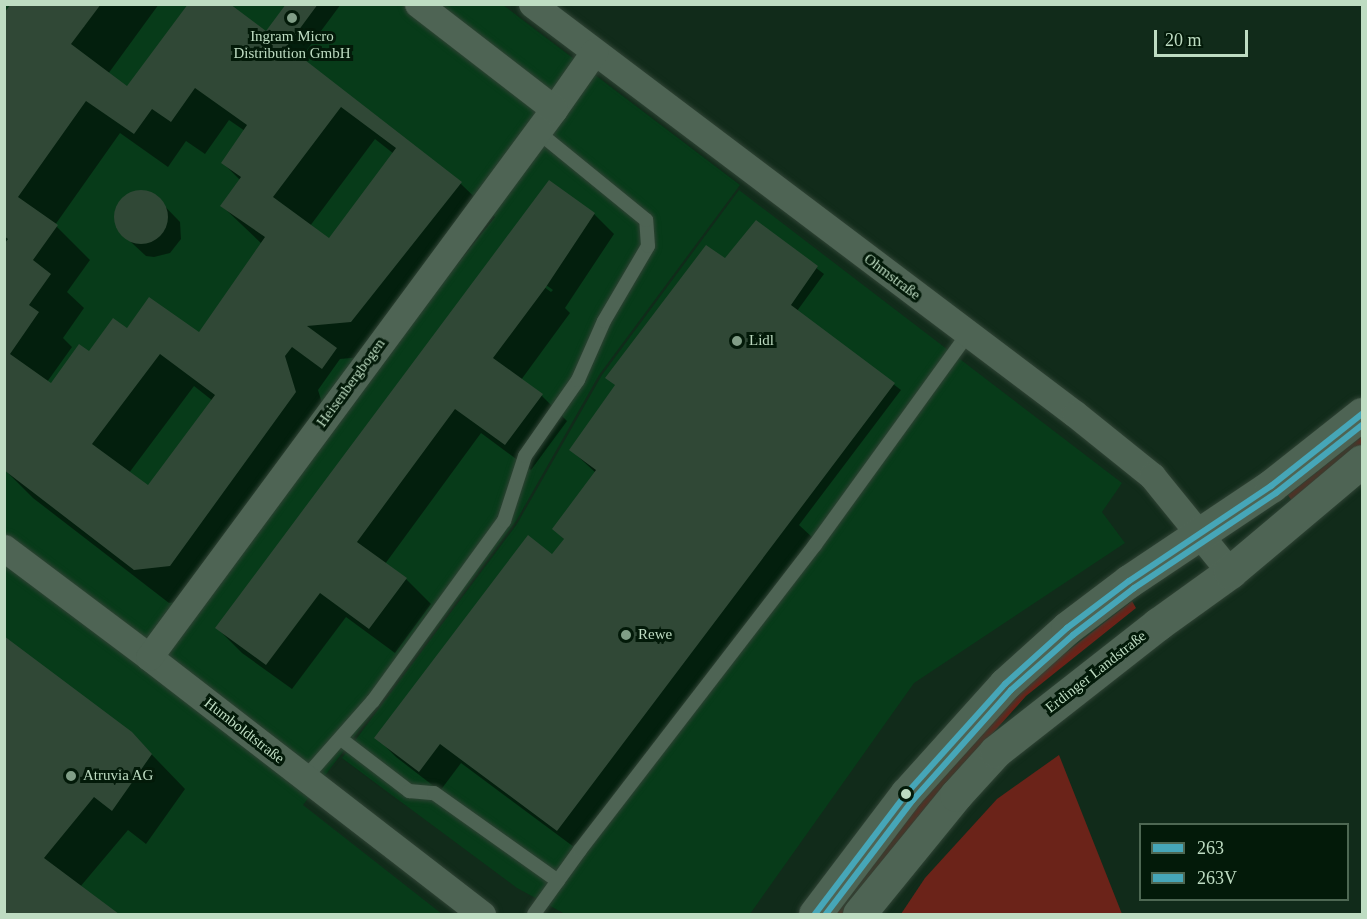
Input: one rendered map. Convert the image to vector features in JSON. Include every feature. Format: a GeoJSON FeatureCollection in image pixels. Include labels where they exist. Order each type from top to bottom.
{"type":"FeatureCollection","features":[{"type":"Feature","properties":{"kind":"street"},"geometry":{"type":"LineString","coordinates":[[418,4],[554,109]]}},
{"type":"Feature","properties":{"kind":"street","name":"Ohmstraße"},"geometry":{"type":"LineString","coordinates":[[532,4],[1076,414],[1152,476],[1230,572]]}},
{"type":"Feature","properties":{"kind":"street","name":"Heisenbergbogen"},"geometry":{"type":"LineString","coordinates":[[149,657],[594,52]]}},
{"type":"Feature","properties":{"kind":"street"},"geometry":{"type":"LineString","coordinates":[[815,915],[906,794],[1005,684],[1067,628],[1129,581],[1271,486],[1362,414]]}},
{"type":"Feature","properties":{"kind":"street","name":"Erdinger Landstraße"},"geometry":{"type":"LineString","coordinates":[[859,915],[956,795],[996,751],[1158,624],[1230,572],[1362,461]]}},
{"type":"Feature","properties":{"kind":"street","name":"Humboldtstraße"},"geometry":{"type":"LineString","coordinates":[[4,548],[149,657],[482,915]]}},
{"type":"Feature","properties":{"kind":"lane"},"geometry":{"type":"LineString","coordinates":[[304,778],[373,701],[504,521],[525,456],[578,380],[604,321],[648,246],[646,220],[537,131]]}},
{"type":"Feature","properties":{"kind":"lane"},"geometry":{"type":"LineString","coordinates":[[534,915],[815,545],[968,334]]}},
{"type":"Feature","properties":{"kind":"lane"},"geometry":{"type":"LineString","coordinates":[[341,739],[409,791],[434,794],[558,881]]}},
{"type":"Feature","properties":{"kind":"shaded area"},"geometry":{"type":"Polygon","coordinates":[[[5,5],[503,5],[740,185],[599,375],[516,521],[303,805],[442,914],[5,914],[5,5]]]}},
{"type":"Feature","properties":{"kind":"shaded area"},"geometry":{"type":"Polygon","coordinates":[[[739,190],[1122,483],[1102,512],[1125,543],[914,683],[750,914],[565,914],[517,888],[342,758],[517,524],[602,375],[739,190]]]}},
{"type":"Feature","properties":{"kind":"shaded area"},"geometry":{"type":"Polygon","coordinates":[[[1362,436],[1362,447],[1292,501],[1288,495],[1362,436]]]}},
{"type":"Feature","properties":{"kind":"shaded area"},"geometry":{"type":"Polygon","coordinates":[[[1132,601],[1136,608],[1026,696],[949,782],[847,914],[834,914],[940,777],[1018,690],[1132,601]]]}},
{"type":"Feature","properties":{"kind":"shaded area"},"geometry":{"type":"Polygon","coordinates":[[[1059,755],[1122,914],[901,914],[925,878],[997,799],[1059,755]]]}},
{"type":"Feature","properties":{"kind":"building"},"geometry":{"type":"Polygon","coordinates":[[[11,4],[101,4],[71,44],[127,86],[188,4],[230,4],[266,31],[286,4],[318,4],[287,46],[462,182],[351,322],[307,326],[337,348],[322,369],[292,347],[285,356],[296,392],[170,566],[134,570],[4,470],[4,244],[8,239],[4,236],[4,13],[11,4]],[[195,88],[171,122],[152,109],[134,134],[86,101],[18,197],[58,225],[33,260],[51,274],[29,305],[39,312],[10,354],[51,383],[79,344],[89,351],[113,318],[127,328],[149,297],[199,332],[265,237],[220,206],[241,177],[221,163],[247,125],[195,88]],[[341,107],[273,197],[329,238],[396,148],[341,107]],[[160,354],[92,444],[148,485],[215,395],[160,354]]]}},
{"type":"Feature","properties":{"kind":"building"},"geometry":{"type":"Polygon","coordinates":[[[549,180],[595,213],[546,287],[493,358],[543,394],[505,445],[455,409],[357,542],[407,578],[369,629],[320,593],[266,665],[215,628],[549,180]]]}},
{"type":"Feature","properties":{"kind":"building"},"geometry":{"type":"Polygon","coordinates":[[[136,190],[146,190],[156,194],[164,202],[168,217],[164,232],[156,240],[146,244],[136,244],[126,240],[118,232],[114,222],[114,212],[118,202],[126,194],[136,190]]]}},
{"type":"Feature","properties":{"kind":"building"},"geometry":{"type":"Polygon","coordinates":[[[756,220],[818,266],[791,305],[895,383],[557,831],[440,744],[419,772],[374,738],[528,535],[552,554],[564,539],[552,529],[596,470],[569,450],[615,385],[605,378],[706,245],[725,258],[756,220]]]}},
{"type":"Feature","properties":{"kind":"building","name":"Atruvia AG"},"geometry":{"type":"Polygon","coordinates":[[[4,636],[132,732],[152,754],[112,811],[94,797],[44,858],[119,914],[4,914],[4,636]]]}},
{"type":"Feature","properties":{"kind":"transit line","name":"263"},"geometry":{"type":"LineString","coordinates":[[815,914],[906,794],[1005,684],[1067,628],[1129,581],[1271,486],[1362,414]]}},
{"type":"Feature","properties":{"kind":"transit line","name":"263V"},"geometry":{"type":"LineString","coordinates":[[826,914],[913,800],[1011,690],[1073,635],[1134,588],[1276,493],[1362,425]]}},
{"type":"Feature","properties":{"kind":"place","name":"Ingram Micro Distribution GmbH"},"geometry":{"type":"Point","coordinates":[292,18]}},
{"type":"Feature","properties":{"kind":"place","name":"Lidl"},"geometry":{"type":"Point","coordinates":[737,341]}},
{"type":"Feature","properties":{"kind":"place","name":"Rewe"},"geometry":{"type":"Point","coordinates":[626,635]}},
{"type":"Feature","properties":{"kind":"place","name":"Atruvia AG"},"geometry":{"type":"Point","coordinates":[71,776]}}]}
